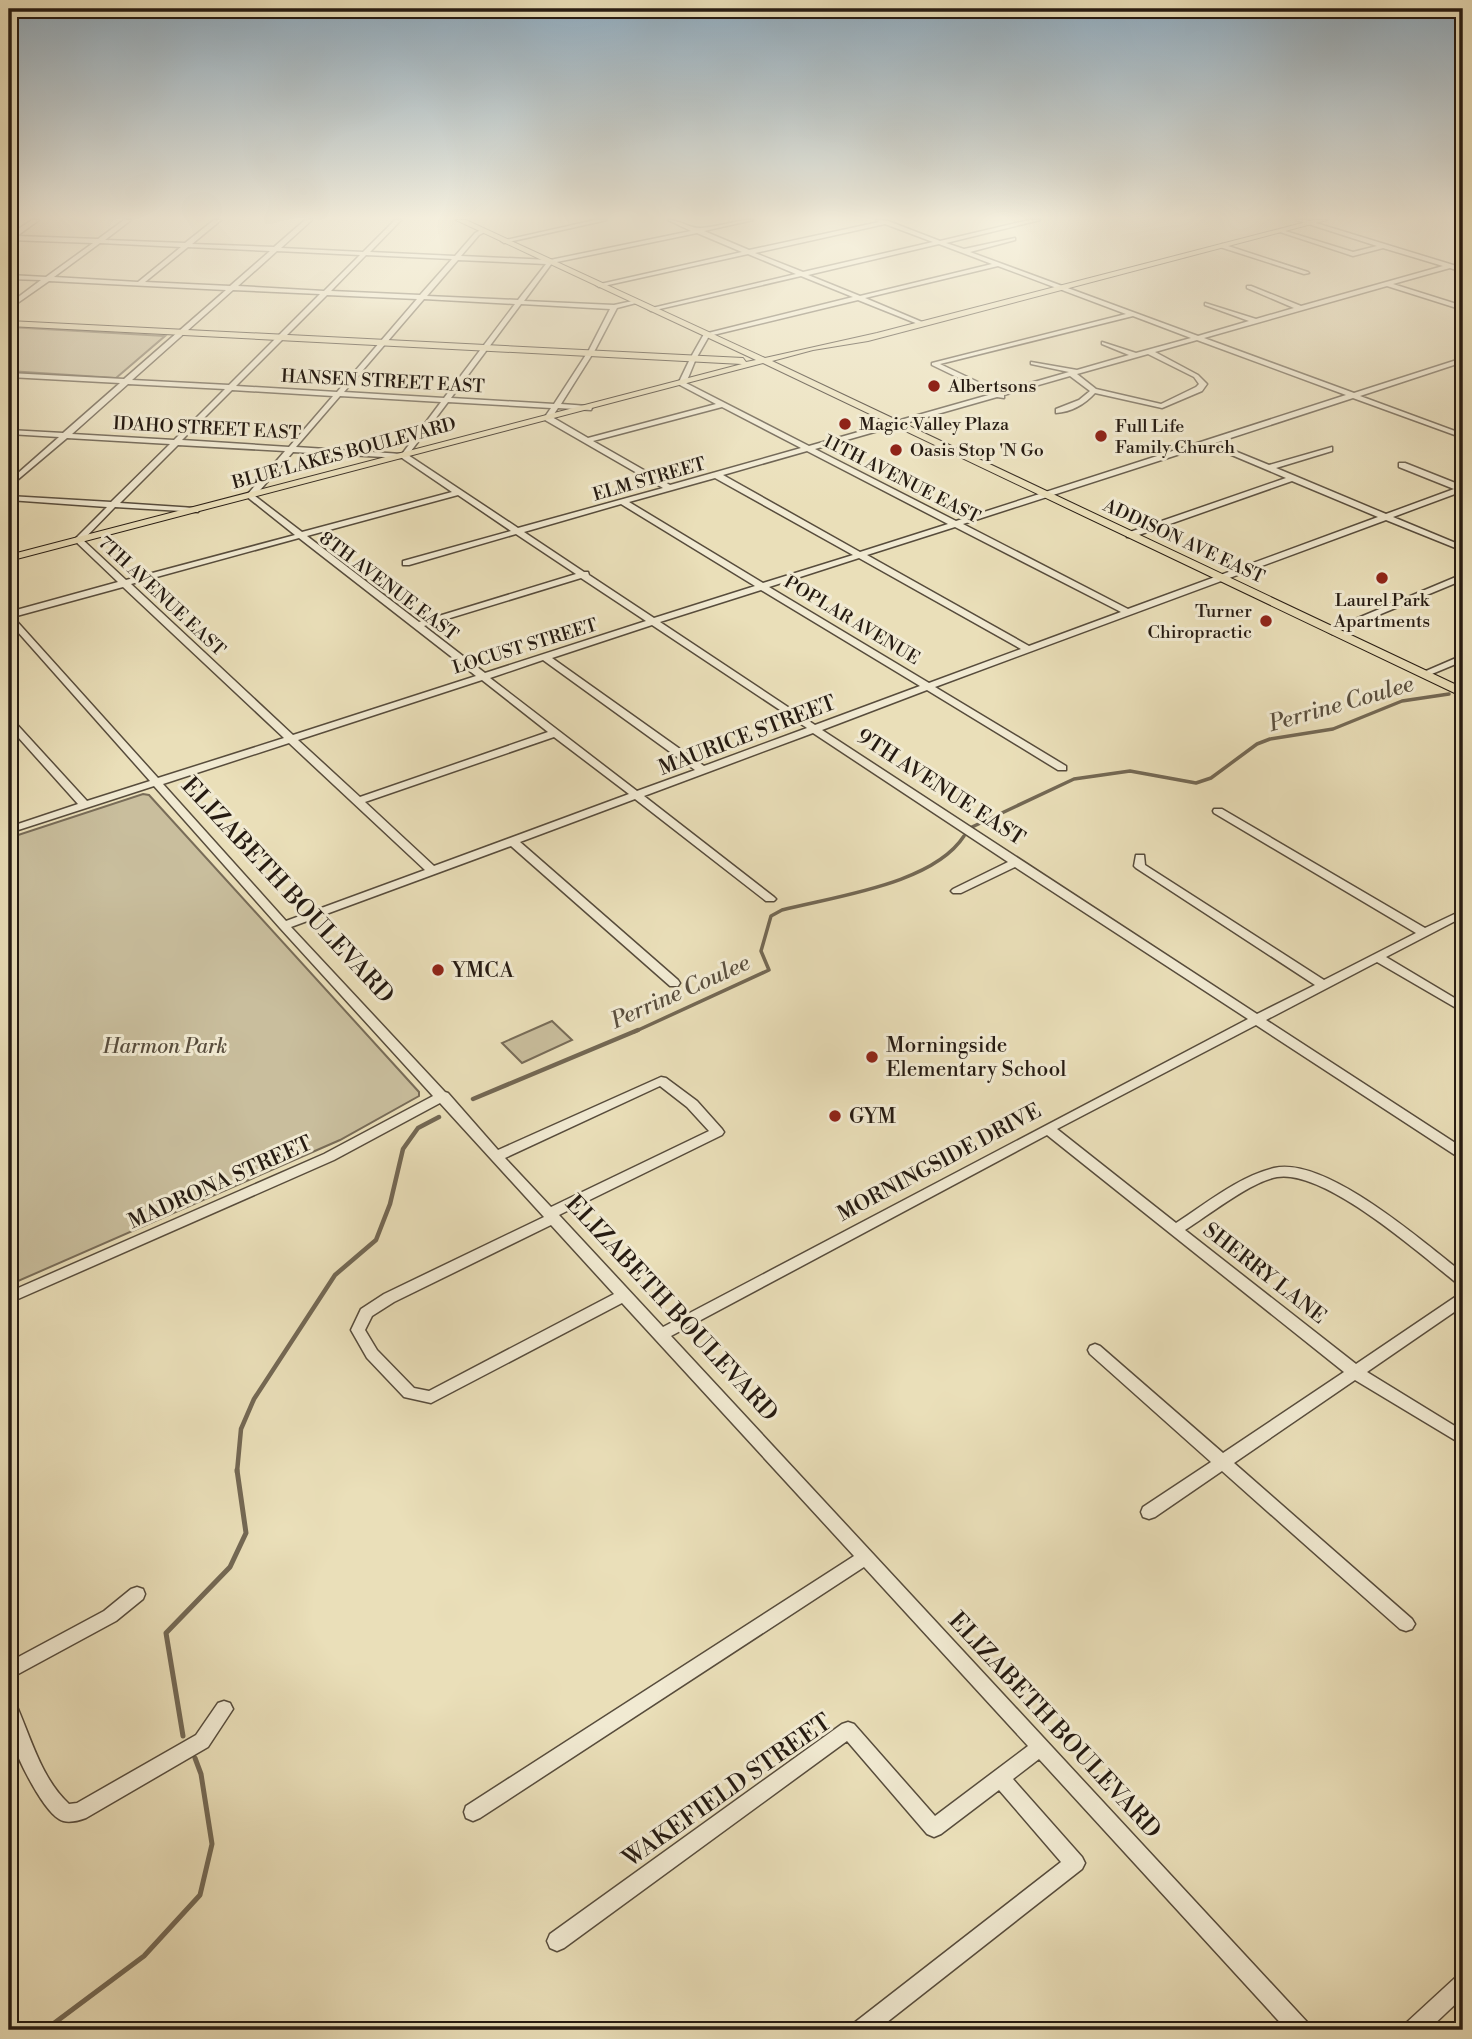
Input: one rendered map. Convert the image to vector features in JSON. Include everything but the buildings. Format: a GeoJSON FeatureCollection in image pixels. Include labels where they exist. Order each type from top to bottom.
{"type":"FeatureCollection","features":[{"type":"Feature","properties":{"kind":"main road","name":"ADDISON AVE EAST"},"geometry":{"type":"LineString","coordinates":[[664,315],[768,364],[784,375],[882,421],[896,423],[1463,693]]}},
{"type":"Feature","properties":{"kind":"main road"},"geometry":{"type":"LineString","coordinates":[[9,323],[768,364],[951,315]]}},
{"type":"Feature","properties":{"kind":"main road","name":"BLUE LAKES BOULEVARD"},"geometry":{"type":"LineString","coordinates":[[9,558],[548,418],[768,364]]}},
{"type":"Feature","properties":{"kind":"street"},"geometry":{"type":"LineString","coordinates":[[9,485],[202,315]]}},
{"type":"Feature","properties":{"kind":"street","name":"7TH AVENUE EAST"},"geometry":{"type":"LineString","coordinates":[[303,315],[78,540],[433,871]]}},
{"type":"Feature","properties":{"kind":"street"},"geometry":{"type":"LineString","coordinates":[[250,496],[405,315]]}},
{"type":"Feature","properties":{"kind":"street"},"geometry":{"type":"LineString","coordinates":[[404,456],[509,315]]}},
{"type":"Feature","properties":{"kind":"street"},"geometry":{"type":"LineString","coordinates":[[610,315],[589,354],[548,418],[669,488]]}},
{"type":"Feature","properties":{"kind":"street"},"geometry":{"type":"LineString","coordinates":[[685,383],[693,359],[706,335],[789,315]]}},
{"type":"Feature","properties":{"kind":"street"},"geometry":{"type":"LineString","coordinates":[[900,315],[919,323]]}},
{"type":"Feature","properties":{"kind":"street"},"geometry":{"type":"LineString","coordinates":[[1001,396],[934,364],[1128,315]]}},
{"type":"Feature","properties":{"kind":"street"},"geometry":{"type":"LineString","coordinates":[[1136,315],[1463,436]]}},
{"type":"Feature","properties":{"kind":"street"},"geometry":{"type":"LineString","coordinates":[[1238,315],[1255,321]]}},
{"type":"Feature","properties":{"kind":"street","name":"ELM STREET"},"geometry":{"type":"LineString","coordinates":[[406,563],[896,423],[1001,396],[1277,315]]}},
{"type":"Feature","properties":{"kind":"street"},"geometry":{"type":"LineString","coordinates":[[1104,342],[1138,356]]}},
{"type":"Feature","properties":{"kind":"street"},"geometry":{"type":"LineString","coordinates":[[1033,363],[1076,373],[1094,391],[1141,403],[1162,406],[1200,389],[1202,381],[1150,352]]}},
{"type":"Feature","properties":{"kind":"street","name":"LOCUST STREET"},"geometry":{"type":"LineString","coordinates":[[9,830],[1461,362]]}},
{"type":"Feature","properties":{"kind":"street","name":"HANSEN STREET EAST"},"geometry":{"type":"LineString","coordinates":[[9,375],[588,408]]}},
{"type":"Feature","properties":{"kind":"street"},"geometry":{"type":"LineString","coordinates":[[9,388],[24,376]]}},
{"type":"Feature","properties":{"kind":"street","name":"11TH AVENUE EAST"},"geometry":{"type":"LineString","coordinates":[[685,383],[722,405],[1129,613]]}},
{"type":"Feature","properties":{"kind":"street"},"geometry":{"type":"LineString","coordinates":[[1059,411],[1082,401],[1094,391]]}},
{"type":"Feature","properties":{"kind":"street"},"geometry":{"type":"LineString","coordinates":[[585,441],[722,405]]}},
{"type":"Feature","properties":{"kind":"street","name":"IDAHO STREET EAST"},"geometry":{"type":"LineString","coordinates":[[9,432],[404,456]]}},
{"type":"Feature","properties":{"kind":"street"},"geometry":{"type":"LineString","coordinates":[[1207,442],[1463,549]]}},
{"type":"Feature","properties":{"kind":"street"},"geometry":{"type":"LineString","coordinates":[[1269,468],[1329,449]]}},
{"type":"Feature","properties":{"kind":"street","name":"9TH AVENUE EAST"},"geometry":{"type":"LineString","coordinates":[[404,456],[658,622],[971,834],[1018,862],[1463,1154]]}},
{"type":"Feature","properties":{"kind":"street"},"geometry":{"type":"LineString","coordinates":[[1402,465],[1463,488]]}},
{"type":"Feature","properties":{"kind":"street"},"geometry":{"type":"LineString","coordinates":[[718,476],[1030,650]]}},
{"type":"Feature","properties":{"kind":"street"},"geometry":{"type":"LineString","coordinates":[[1130,535],[1292,478]]}},
{"type":"Feature","properties":{"kind":"street","name":"MAURICE STREET"},"geometry":{"type":"LineString","coordinates":[[284,926],[1463,488]]}},
{"type":"Feature","properties":{"kind":"street"},"geometry":{"type":"LineString","coordinates":[[9,616],[460,492]]}},
{"type":"Feature","properties":{"kind":"street","name":"8TH AVENUE EAST"},"geometry":{"type":"LineString","coordinates":[[250,496],[770,899]]}},
{"type":"Feature","properties":{"kind":"street"},"geometry":{"type":"LineString","coordinates":[[9,498],[195,510]]}},
{"type":"Feature","properties":{"kind":"street","name":"POPLAR AVENUE"},"geometry":{"type":"LineString","coordinates":[[623,502],[1062,768]]}},
{"type":"Feature","properties":{"kind":"street"},"geometry":{"type":"LineString","coordinates":[[416,626],[585,574]]}},
{"type":"Feature","properties":{"kind":"street"},"geometry":{"type":"LineString","coordinates":[[1332,631],[1463,577]]}},
{"type":"Feature","properties":{"kind":"street","name":"ELIZABETH BOULEVARD"},"geometry":{"type":"LineString","coordinates":[[9,616],[284,926],[1301,2030]]}},
{"type":"Feature","properties":{"kind":"street"},"geometry":{"type":"LineString","coordinates":[[546,658],[704,771]]}},
{"type":"Feature","properties":{"kind":"street"},"geometry":{"type":"LineString","coordinates":[[1424,674],[1463,658]]}},
{"type":"Feature","properties":{"kind":"street"},"geometry":{"type":"LineString","coordinates":[[9,721],[85,806]]}},
{"type":"Feature","properties":{"kind":"street"},"geometry":{"type":"LineString","coordinates":[[359,801],[555,733]]}},
{"type":"Feature","properties":{"kind":"street"},"geometry":{"type":"LineString","coordinates":[[1218,811],[1425,933]]}},
{"type":"Feature","properties":{"kind":"street"},"geometry":{"type":"LineString","coordinates":[[513,842],[674,983]]}},
{"type":"Feature","properties":{"kind":"street"},"geometry":{"type":"LineString","coordinates":[[1140,857],[1140,866],[1325,986]]}},
{"type":"Feature","properties":{"kind":"street"},"geometry":{"type":"LineString","coordinates":[[957,891],[1018,862]]}},
{"type":"Feature","properties":{"kind":"street","name":"MORNINGSIDE DRIVE"},"geometry":{"type":"LineString","coordinates":[[662,1335],[1048,1129],[1463,913]]}},
{"type":"Feature","properties":{"kind":"street"},"geometry":{"type":"LineString","coordinates":[[1379,958],[1463,1008]]}},
{"type":"Feature","properties":{"kind":"street"},"geometry":{"type":"LineString","coordinates":[[497,1156],[661,1081],[692,1104],[717,1132],[390,1298],[366,1313],[358,1330],[372,1354],[410,1393],[431,1397],[625,1295]]}},
{"type":"Feature","properties":{"kind":"street","name":"MADRONA STREET"},"geometry":{"type":"LineString","coordinates":[[9,1298],[329,1157],[443,1096]]}},
{"type":"Feature","properties":{"kind":"street","name":"SHERRY LANE"},"geometry":{"type":"LineString","coordinates":[[1048,1129],[1354,1371],[1463,1439]]}},
{"type":"Feature","properties":{"kind":"street"},"geometry":{"type":"LineString","coordinates":[[1176,1230],[1264,1177],[1280,1172],[1297,1172],[1331,1183],[1463,1280]]}},
{"type":"Feature","properties":{"kind":"street"},"geometry":{"type":"LineString","coordinates":[[1149,1512],[1463,1299]]}},
{"type":"Feature","properties":{"kind":"street"},"geometry":{"type":"LineString","coordinates":[[1095,1350],[1406,1624]]}},
{"type":"Feature","properties":{"kind":"street"},"geometry":{"type":"LineString","coordinates":[[473,1812],[865,1558]]}},
{"type":"Feature","properties":{"kind":"street"},"geometry":{"type":"LineString","coordinates":[[9,1671],[110,1616],[137,1594]]}},
{"type":"Feature","properties":{"kind":"street"},"geometry":{"type":"LineString","coordinates":[[9,1708],[43,1785],[54,1804],[65,1813],[79,1812],[202,1741],[224,1709]]}},
{"type":"Feature","properties":{"kind":"street","name":"WAKEFIELD STREET"},"geometry":{"type":"LineString","coordinates":[[557,1941],[848,1730],[934,1828],[1040,1748]]}},
{"type":"Feature","properties":{"kind":"street"},"geometry":{"type":"LineString","coordinates":[[862,2030],[1075,1863],[1000,1778]]}},
{"type":"Feature","properties":{"kind":"street"},"geometry":{"type":"LineString","coordinates":[[1413,2030],[1463,1984]]}},
{"type":"Feature","properties":{"kind":"green space"},"geometry":{"type":"Polygon","coordinates":[[[9,327],[165,336],[116,378],[9,371],[9,327]]]}},
{"type":"Feature","properties":{"kind":"green space","name":"Harmon Park"},"geometry":{"type":"Polygon","coordinates":[[[143,794],[149,795],[419,1092],[419,1096],[340,1140],[9,1285],[9,838],[143,794]]]}},
{"type":"Feature","properties":{"kind":"green space"},"geometry":{"type":"Polygon","coordinates":[[[552,1021],[572,1040],[522,1063],[502,1043],[552,1021]]]}},
{"type":"Feature","properties":{"kind":"waterway","name":"Perrine Coulee"},"geometry":{"type":"LineString","coordinates":[[972,827],[1074,779],[1130,771],[1196,783],[1211,778],[1257,744],[1270,739],[1333,729],[1402,701],[1449,694]]}},
{"type":"Feature","properties":{"kind":"waterway","name":"Perrine Coulee"},"geometry":{"type":"LineString","coordinates":[[634,1032],[769,970],[761,951],[771,916],[782,910],[882,886],[907,877],[930,866],[964,836]]}},
{"type":"Feature","properties":{"kind":"waterway","name":"Perrine Coulee"},"geometry":{"type":"LineString","coordinates":[[473,1099],[638,1030]]}},
{"type":"Feature","properties":{"kind":"waterway","name":"Perrine Coulee"},"geometry":{"type":"LineString","coordinates":[[237,1471],[241,1429],[254,1399],[335,1275],[376,1240],[390,1204],[403,1149],[418,1128],[439,1117]]}},
{"type":"Feature","properties":{"kind":"waterway","name":"Perrine Coulee"},"geometry":{"type":"LineString","coordinates":[[183,1736],[166,1633],[230,1567],[246,1533],[237,1471]]}},
{"type":"Feature","properties":{"kind":"waterway","name":"Perrine Coulee"},"geometry":{"type":"LineString","coordinates":[[45,2030],[144,1956],[200,1895],[212,1844],[201,1774],[195,1758]]}},
{"type":"Feature","properties":{"kind":"place","name":"Albertsons"},"geometry":{"type":"Point","coordinates":[934,386]}},
{"type":"Feature","properties":{"kind":"place","name":"Magic Valley Plaza"},"geometry":{"type":"Point","coordinates":[845,424]}},
{"type":"Feature","properties":{"kind":"place","name":"Full Life Family Church"},"geometry":{"type":"Point","coordinates":[1101,436]}},
{"type":"Feature","properties":{"kind":"place","name":"Oasis Stop 'N Go"},"geometry":{"type":"Point","coordinates":[896,450]}},
{"type":"Feature","properties":{"kind":"place","name":"Laurel Park Apartments"},"geometry":{"type":"Point","coordinates":[1382,578]}},
{"type":"Feature","properties":{"kind":"place","name":"Turner Chiropractic"},"geometry":{"type":"Point","coordinates":[1266,621]}},
{"type":"Feature","properties":{"kind":"place","name":"YMCA"},"geometry":{"type":"Point","coordinates":[438,970]}},
{"type":"Feature","properties":{"kind":"place","name":"Morningside Elementary School"},"geometry":{"type":"Point","coordinates":[872,1057]}},
{"type":"Feature","properties":{"kind":"place","name":"GYM"},"geometry":{"type":"Point","coordinates":[835,1116]}}]}
